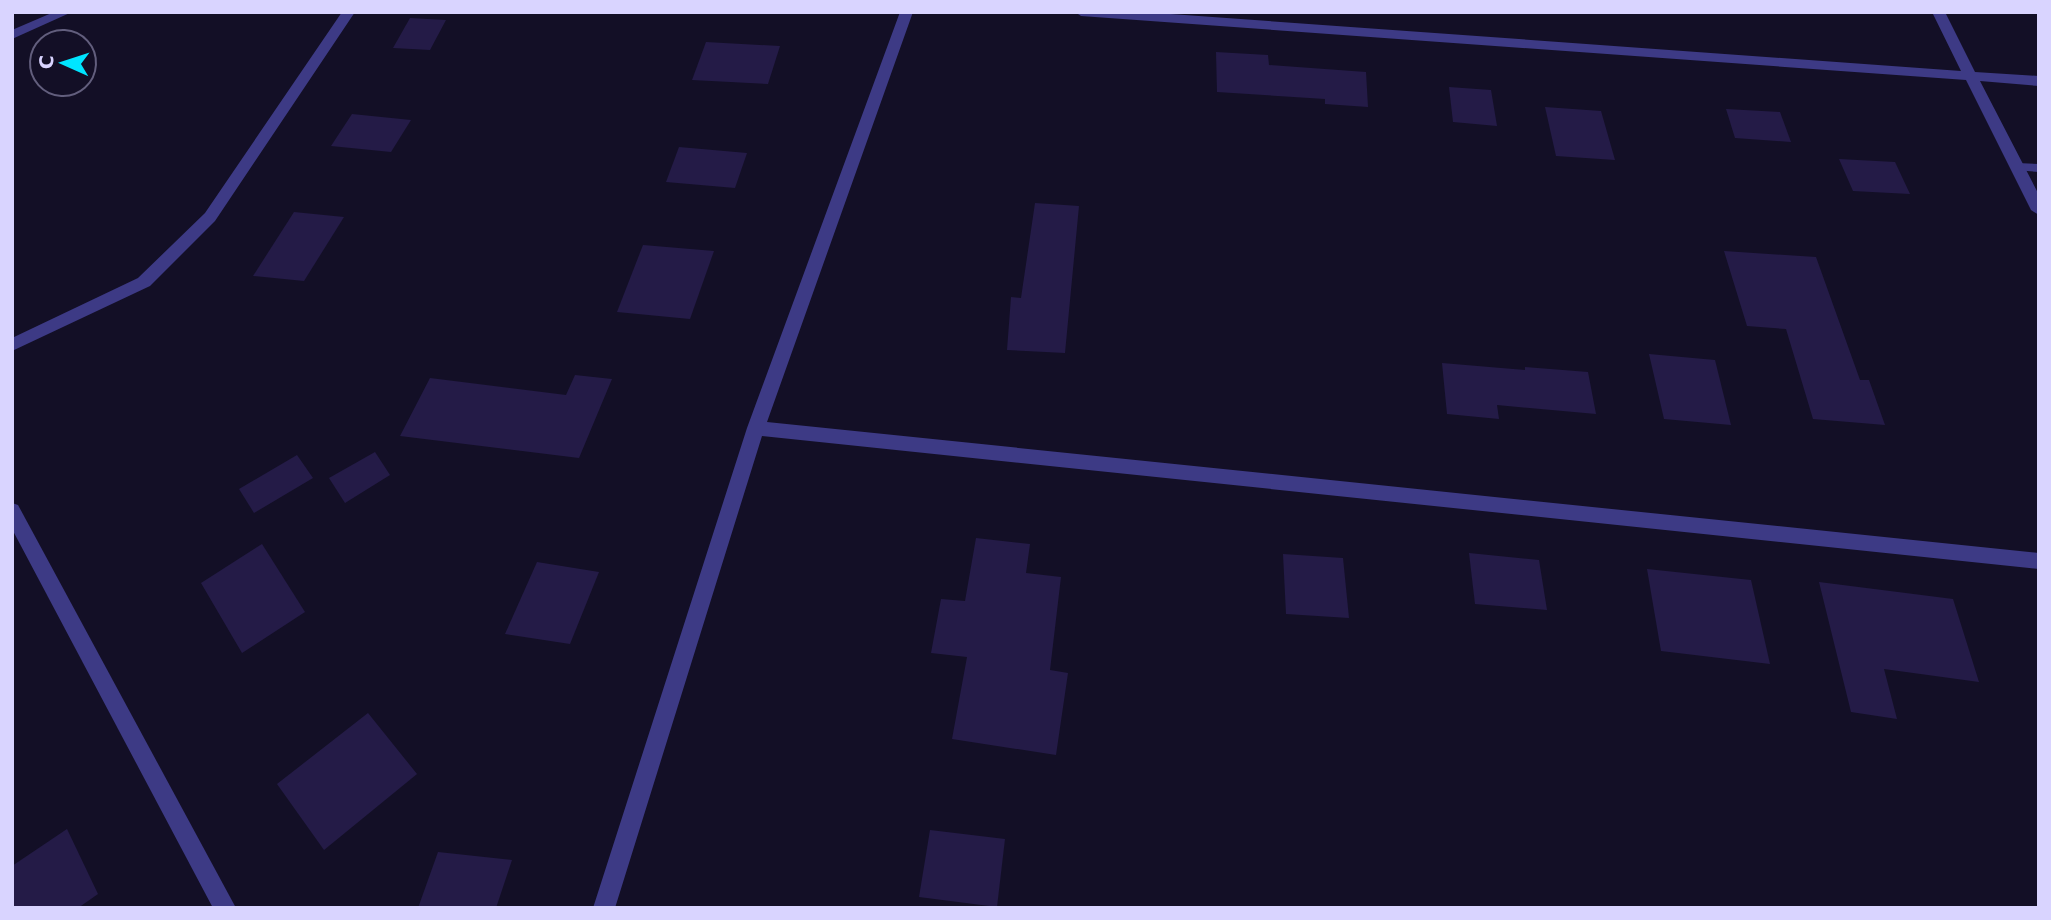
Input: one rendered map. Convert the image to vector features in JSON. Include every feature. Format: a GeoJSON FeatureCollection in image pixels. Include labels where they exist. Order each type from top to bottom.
{"type":"FeatureCollection","features":[{"type":"Feature","properties":{"kind":"street"},"geometry":{"type":"LineString","coordinates":[[12,35],[66,12]]}},
{"type":"Feature","properties":{"kind":"street"},"geometry":{"type":"LineString","coordinates":[[12,345],[144,282],[210,217],[349,12]]}},
{"type":"Feature","properties":{"kind":"street"},"geometry":{"type":"LineString","coordinates":[[604,908],[756,428],[907,12]]}},
{"type":"Feature","properties":{"kind":"street"},"geometry":{"type":"LineString","coordinates":[[1081,12],[2039,81]]}},
{"type":"Feature","properties":{"kind":"street"},"geometry":{"type":"LineString","coordinates":[[1938,12],[2039,210]]}},
{"type":"Feature","properties":{"kind":"street"},"geometry":{"type":"LineString","coordinates":[[756,428],[2039,561]]}},
{"type":"Feature","properties":{"kind":"street"},"geometry":{"type":"LineString","coordinates":[[12,511],[225,908]]}},
{"type":"Feature","properties":{"kind":"lane"},"geometry":{"type":"LineString","coordinates":[[2017,167],[2039,169]]}},
{"type":"Feature","properties":{"kind":"building"},"geometry":{"type":"Polygon","coordinates":[[[410,18],[446,20],[430,50],[393,48],[410,18]]]}},
{"type":"Feature","properties":{"kind":"building"},"geometry":{"type":"Polygon","coordinates":[[[706,42],[780,46],[768,84],[692,80],[706,42]]]}},
{"type":"Feature","properties":{"kind":"building"},"geometry":{"type":"Polygon","coordinates":[[[1216,52],[1268,55],[1269,65],[1366,72],[1368,107],[1325,104],[1325,99],[1217,92],[1216,52]]]}},
{"type":"Feature","properties":{"kind":"building"},"geometry":{"type":"Polygon","coordinates":[[[1449,87],[1491,90],[1497,126],[1453,122],[1449,87]]]}},
{"type":"Feature","properties":{"kind":"building"},"geometry":{"type":"Polygon","coordinates":[[[1545,107],[1601,111],[1615,160],[1556,156],[1545,107]]]}},
{"type":"Feature","properties":{"kind":"building"},"geometry":{"type":"Polygon","coordinates":[[[1726,109],[1780,112],[1791,142],[1735,138],[1726,109]]]}},
{"type":"Feature","properties":{"kind":"building"},"geometry":{"type":"Polygon","coordinates":[[[352,114],[411,120],[391,152],[331,146],[352,114]]]}},
{"type":"Feature","properties":{"kind":"building"},"geometry":{"type":"Polygon","coordinates":[[[679,147],[747,153],[735,188],[666,182],[679,147]]]}},
{"type":"Feature","properties":{"kind":"building"},"geometry":{"type":"Polygon","coordinates":[[[1839,159],[1895,162],[1910,194],[1853,191],[1839,159]]]}},
{"type":"Feature","properties":{"kind":"building"},"geometry":{"type":"Polygon","coordinates":[[[1035,203],[1079,206],[1065,353],[1007,350],[1011,297],[1021,298],[1035,203]]]}},
{"type":"Feature","properties":{"kind":"building"},"geometry":{"type":"Polygon","coordinates":[[[294,212],[344,217],[304,281],[253,276],[294,212]]]}},
{"type":"Feature","properties":{"kind":"building"},"geometry":{"type":"Polygon","coordinates":[[[643,245],[714,251],[690,319],[617,312],[643,245]]]}},
{"type":"Feature","properties":{"kind":"building"},"geometry":{"type":"Polygon","coordinates":[[[1724,251],[1816,257],[1860,380],[1869,380],[1885,425],[1813,419],[1786,329],[1747,326],[1724,251]]]}},
{"type":"Feature","properties":{"kind":"building"},"geometry":{"type":"Polygon","coordinates":[[[1649,354],[1715,360],[1731,425],[1664,419],[1649,354]]]}},
{"type":"Feature","properties":{"kind":"building"},"geometry":{"type":"Polygon","coordinates":[[[1442,363],[1588,372],[1596,414],[1497,405],[1499,419],[1447,414],[1442,363]]]}},
{"type":"Feature","properties":{"kind":"building"},"geometry":{"type":"Polygon","coordinates":[[[575,375],[612,379],[579,458],[400,436],[430,378],[566,395],[575,375]]]}},
{"type":"Feature","properties":{"kind":"building"},"geometry":{"type":"Polygon","coordinates":[[[375,452],[390,475],[345,503],[329,478],[375,452]]]}},
{"type":"Feature","properties":{"kind":"building"},"geometry":{"type":"Polygon","coordinates":[[[297,455],[313,478],[254,513],[239,489],[297,455]]]}},
{"type":"Feature","properties":{"kind":"building"},"geometry":{"type":"Polygon","coordinates":[[[976,538],[1030,544],[1026,573],[1061,577],[1050,670],[1068,673],[1056,755],[952,739],[967,657],[931,653],[941,599],[965,601],[976,538]]]}},
{"type":"Feature","properties":{"kind":"building"},"geometry":{"type":"Polygon","coordinates":[[[262,544],[305,612],[242,653],[201,583],[262,544]]]}},
{"type":"Feature","properties":{"kind":"building"},"geometry":{"type":"Polygon","coordinates":[[[1469,553],[1539,560],[1547,610],[1475,604],[1469,553]]]}},
{"type":"Feature","properties":{"kind":"building"},"geometry":{"type":"Polygon","coordinates":[[[1283,554],[1343,558],[1349,618],[1286,614],[1283,554]]]}},
{"type":"Feature","properties":{"kind":"building"},"geometry":{"type":"Polygon","coordinates":[[[537,562],[599,572],[570,644],[505,634],[537,562]]]}},
{"type":"Feature","properties":{"kind":"building"},"geometry":{"type":"Polygon","coordinates":[[[1647,569],[1751,580],[1770,664],[1661,651],[1647,569]]]}},
{"type":"Feature","properties":{"kind":"building"},"geometry":{"type":"Polygon","coordinates":[[[1819,582],[1953,599],[1979,682],[1884,669],[1897,719],[1851,712],[1819,582]]]}},
{"type":"Feature","properties":{"kind":"building"},"geometry":{"type":"Polygon","coordinates":[[[368,713],[417,774],[324,850],[277,784],[368,713]]]}},
{"type":"Feature","properties":{"kind":"building"},"geometry":{"type":"Polygon","coordinates":[[[67,829],[98,894],[78,908],[12,908],[12,866],[67,829]]]}},
{"type":"Feature","properties":{"kind":"building"},"geometry":{"type":"Polygon","coordinates":[[[930,830],[1005,839],[997,907],[919,897],[930,830]]]}},
{"type":"Feature","properties":{"kind":"building"},"geometry":{"type":"Polygon","coordinates":[[[438,852],[512,860],[496,908],[418,908],[438,852]]]}}]}
